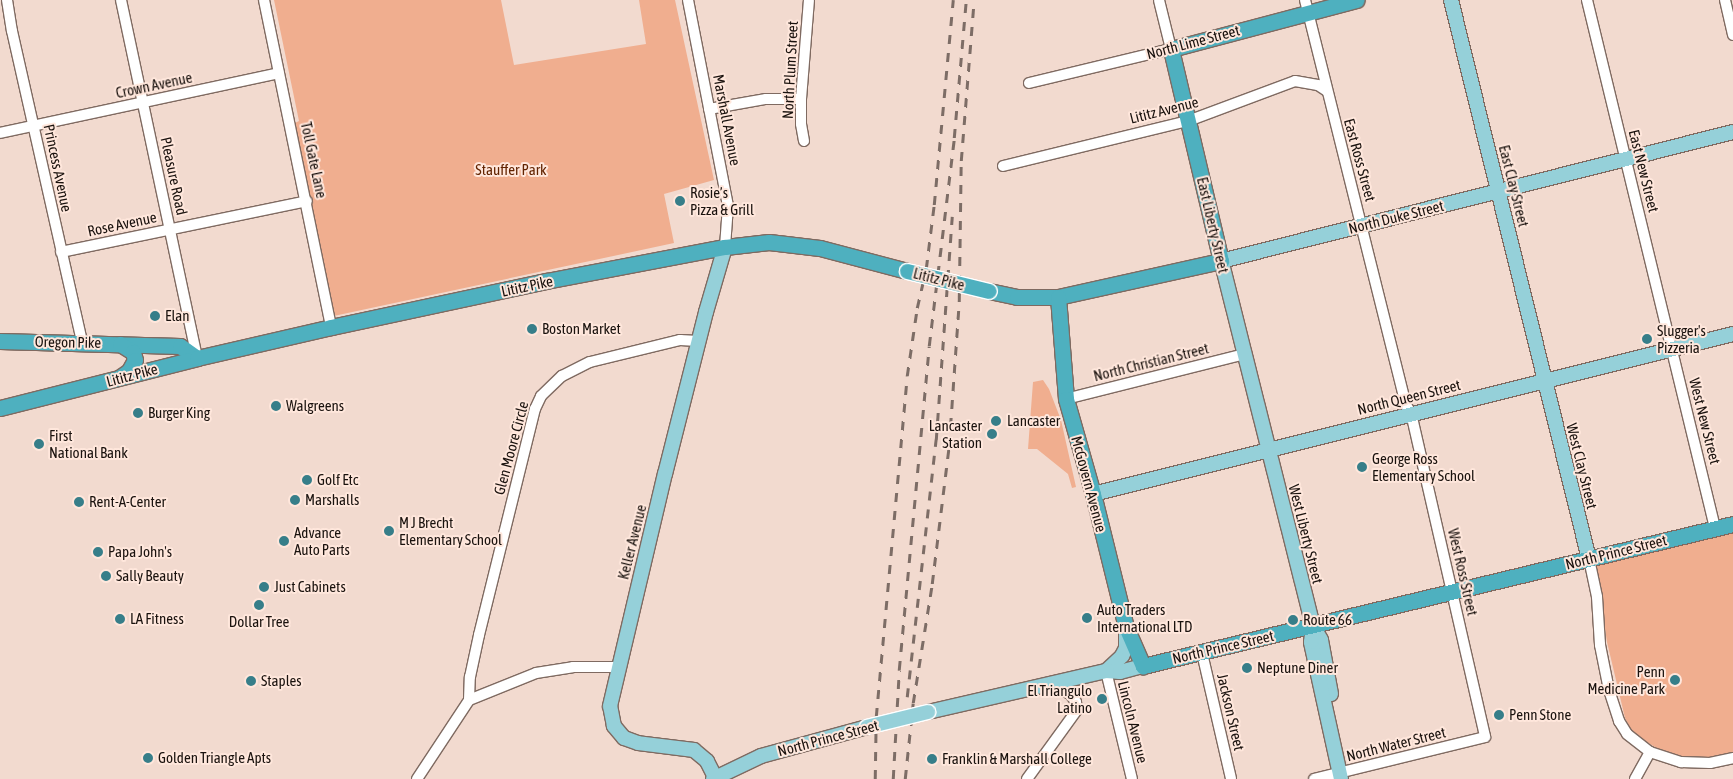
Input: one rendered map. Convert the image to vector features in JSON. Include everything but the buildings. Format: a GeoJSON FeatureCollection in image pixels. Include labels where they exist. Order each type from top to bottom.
{"type":"FeatureCollection","features":[{"type":"Feature","properties":{"kind":"highway","name":"North Lime Street"},"geometry":{"type":"LineString","coordinates":[[1171,49],[1307,6],[1357,0]]}},
{"type":"Feature","properties":{"kind":"highway","name":"East Liberty Street"},"geometry":{"type":"LineString","coordinates":[[1171,49],[1221,261]]}},
{"type":"Feature","properties":{"kind":"highway","name":"Lititz Pike"},"geometry":{"type":"LineString","coordinates":[[0,408],[197,358],[331,327],[546,281],[724,247],[769,242],[820,248],[1018,297],[1058,297]]}},
{"type":"Feature","properties":{"kind":"highway","name":"North Duke Street"},"geometry":{"type":"LineString","coordinates":[[1058,297],[1100,290],[1221,261]]}},
{"type":"Feature","properties":{"kind":"highway","name":"McGovern Avenue"},"geometry":{"type":"LineString","coordinates":[[1058,297],[1066,399],[1093,494],[1126,627],[1143,666]]}},
{"type":"Feature","properties":{"kind":"highway","name":"Oregon Pike"},"geometry":{"type":"LineString","coordinates":[[0,341],[180,346],[197,358]]}},
{"type":"Feature","properties":{"kind":"highway"},"geometry":{"type":"LineString","coordinates":[[120,344],[133,352],[135,360],[130,371],[120,378]]}},
{"type":"Feature","properties":{"kind":"highway","name":"North Prince Street"},"geometry":{"type":"LineString","coordinates":[[1143,666],[1733,524]]}},
{"type":"Feature","properties":{"kind":"main road","name":"East Clay Street"},"geometry":{"type":"LineString","coordinates":[[1451,0],[1544,380]]}},
{"type":"Feature","properties":{"kind":"main road","name":"North Duke Street"},"geometry":{"type":"LineString","coordinates":[[1221,261],[1733,132]]}},
{"type":"Feature","properties":{"kind":"main road","name":"Keller Avenue"},"geometry":{"type":"LineString","coordinates":[[715,779],[707,761],[694,750],[638,743],[618,732],[611,720],[610,711],[698,342],[724,247]]}},
{"type":"Feature","properties":{"kind":"main road","name":"East Liberty Street"},"geometry":{"type":"LineString","coordinates":[[1221,261],[1267,450]]}},
{"type":"Feature","properties":{"kind":"main road","name":"North Queen Street"},"geometry":{"type":"LineString","coordinates":[[1093,494],[1733,334]]}},
{"type":"Feature","properties":{"kind":"main road","name":"West Clay Street"},"geometry":{"type":"LineString","coordinates":[[1544,380],[1588,559]]}},
{"type":"Feature","properties":{"kind":"main road","name":"West Liberty Street"},"geometry":{"type":"LineString","coordinates":[[1267,450],[1312,626],[1311,642],[1345,775]]}},
{"type":"Feature","properties":{"kind":"main road"},"geometry":{"type":"LineString","coordinates":[[1106,672],[1122,656],[1126,648],[1126,627]]}},
{"type":"Feature","properties":{"kind":"main road","name":"North Prince Street"},"geometry":{"type":"LineString","coordinates":[[715,779],[742,764],[789,747],[1049,684],[1106,672],[1120,672],[1143,666]]}},
{"type":"Feature","properties":{"kind":"street","name":"Princess Avenue"},"geometry":{"type":"LineString","coordinates":[[8,0],[12,31],[82,342]]}},
{"type":"Feature","properties":{"kind":"street","name":"Pleasure Road"},"geometry":{"type":"LineString","coordinates":[[121,0],[197,358]]}},
{"type":"Feature","properties":{"kind":"street","name":"Toll Gate Lane"},"geometry":{"type":"LineString","coordinates":[[264,0],[307,201],[331,327]]}},
{"type":"Feature","properties":{"kind":"street","name":"Marshall Avenue"},"geometry":{"type":"LineString","coordinates":[[688,0],[728,206],[724,247]]}},
{"type":"Feature","properties":{"kind":"street","name":"North Plum Street"},"geometry":{"type":"LineString","coordinates":[[804,141],[801,99],[809,0]]}},
{"type":"Feature","properties":{"kind":"street","name":"East Liberty Street"},"geometry":{"type":"LineString","coordinates":[[1159,0],[1171,49]]}},
{"type":"Feature","properties":{"kind":"street","name":"East New Street"},"geometry":{"type":"LineString","coordinates":[[1587,0],[1672,350]]}},
{"type":"Feature","properties":{"kind":"street"},"geometry":{"type":"LineString","coordinates":[[1725,0],[1733,35]]}},
{"type":"Feature","properties":{"kind":"street","name":"East Ross Street"},"geometry":{"type":"LineString","coordinates":[[1307,6],[1406,405],[1411,414]]}},
{"type":"Feature","properties":{"kind":"street","name":"North Lime Street"},"geometry":{"type":"LineString","coordinates":[[1029,83],[1171,49]]}},
{"type":"Feature","properties":{"kind":"street","name":"Crown Avenue"},"geometry":{"type":"LineString","coordinates":[[0,133],[279,73]]}},
{"type":"Feature","properties":{"kind":"street","name":"Lititz Avenue"},"geometry":{"type":"LineString","coordinates":[[1003,166],[1188,121],[1295,81],[1318,85],[1327,91]]}},
{"type":"Feature","properties":{"kind":"street"},"geometry":{"type":"LineString","coordinates":[[710,109],[766,98],[801,99]]}},
{"type":"Feature","properties":{"kind":"street","name":"Rose Avenue"},"geometry":{"type":"LineString","coordinates":[[62,252],[307,201]]}},
{"type":"Feature","properties":{"kind":"street","name":"Glen Moore Circle"},"geometry":{"type":"LineString","coordinates":[[469,700],[470,677],[479,635],[535,409],[541,396],[562,376],[590,362],[680,340],[698,342]]}},
{"type":"Feature","properties":{"kind":"street","name":"West New Street"},"geometry":{"type":"LineString","coordinates":[[1672,350],[1715,528]]}},
{"type":"Feature","properties":{"kind":"street","name":"North Christian Street"},"geometry":{"type":"LineString","coordinates":[[1066,399],[1245,354]]}},
{"type":"Feature","properties":{"kind":"street","name":"West Ross Street"},"geometry":{"type":"LineString","coordinates":[[1411,414],[1485,737]]}},
{"type":"Feature","properties":{"kind":"street"},"geometry":{"type":"LineString","coordinates":[[1588,559],[1596,596],[1600,645],[1614,709],[1627,734],[1650,752],[1667,758],[1694,764],[1733,758]]}},
{"type":"Feature","properties":{"kind":"street","name":"Jackson Street"},"geometry":{"type":"LineString","coordinates":[[1202,653],[1231,779]]}},
{"type":"Feature","properties":{"kind":"street"},"geometry":{"type":"LineString","coordinates":[[417,779],[469,700],[483,696],[530,675],[545,671],[573,667],[619,667]]}},
{"type":"Feature","properties":{"kind":"street","name":"Lincoln Avenue"},"geometry":{"type":"LineString","coordinates":[[1106,672],[1132,779]]}},
{"type":"Feature","properties":{"kind":"street"},"geometry":{"type":"LineString","coordinates":[[1027,779],[1077,710],[1076,702],[1070,694],[1049,684]]}},
{"type":"Feature","properties":{"kind":"street","name":"North Water Street"},"geometry":{"type":"LineString","coordinates":[[1314,779],[1345,775],[1485,737]]}},
{"type":"Feature","properties":{"kind":"street"},"geometry":{"type":"LineString","coordinates":[[1635,779],[1650,752]]}},
{"type":"Feature","properties":{"kind":"green space","name":"Stauffer Park"},"geometry":{"type":"Polygon","coordinates":[[[274,0],[501,0],[514,65],[646,44],[639,0],[675,0],[714,180],[664,194],[674,243],[329,317],[291,125],[299,121],[274,0]]]}},
{"type":"Feature","properties":{"kind":"green space"},"geometry":{"type":"Polygon","coordinates":[[[1043,380],[1049,389],[1061,420],[1076,487],[1072,488],[1068,474],[1037,449],[1028,449],[1033,382],[1043,380]]]}},
{"type":"Feature","properties":{"kind":"green space","name":"Penn Medicine Park"},"geometry":{"type":"Polygon","coordinates":[[[1733,529],[1733,755],[1701,761],[1666,754],[1639,737],[1630,728],[1625,718],[1607,642],[1595,562],[1733,529]]]}},
{"type":"Feature","properties":{"kind":"railway"},"geometry":{"type":"LineString","coordinates":[[875,779],[876,717],[907,376],[917,308],[926,269],[934,205],[953,0]]}},
{"type":"Feature","properties":{"kind":"railway"},"geometry":{"type":"LineString","coordinates":[[893,779],[899,670],[929,346],[954,138],[966,0]]}},
{"type":"Feature","properties":{"kind":"railway"},"geometry":{"type":"LineString","coordinates":[[905,779],[913,703],[932,584],[949,445],[959,302],[961,161],[974,0]]}},
{"type":"Feature","properties":{"kind":"railway"},"geometry":{"type":"LineString","coordinates":[[907,697],[936,440],[952,217]]}},
{"type":"Feature","properties":{"kind":"place","name":"Rosie’s Pizza & Grill"},"geometry":{"type":"Point","coordinates":[680,201]}},
{"type":"Feature","properties":{"kind":"place","name":"Elan"},"geometry":{"type":"Point","coordinates":[155,316]}},
{"type":"Feature","properties":{"kind":"place","name":"Boston Market"},"geometry":{"type":"Point","coordinates":[532,329]}},
{"type":"Feature","properties":{"kind":"place","name":"Slugger's Pizzeria"},"geometry":{"type":"Point","coordinates":[1647,339]}},
{"type":"Feature","properties":{"kind":"place","name":"Walgreens"},"geometry":{"type":"Point","coordinates":[276,406]}},
{"type":"Feature","properties":{"kind":"place","name":"Burger King"},"geometry":{"type":"Point","coordinates":[138,413]}},
{"type":"Feature","properties":{"kind":"place","name":"Lancaster"},"geometry":{"type":"Point","coordinates":[996,421]}},
{"type":"Feature","properties":{"kind":"place","name":"Lancaster Station"},"geometry":{"type":"Point","coordinates":[992,434]}},
{"type":"Feature","properties":{"kind":"place","name":"First National Bank"},"geometry":{"type":"Point","coordinates":[39,444]}},
{"type":"Feature","properties":{"kind":"place","name":"George Ross Elementary School"},"geometry":{"type":"Point","coordinates":[1362,467]}},
{"type":"Feature","properties":{"kind":"place","name":"Golf Etc"},"geometry":{"type":"Point","coordinates":[307,480]}},
{"type":"Feature","properties":{"kind":"place","name":"Marshalls"},"geometry":{"type":"Point","coordinates":[295,500]}},
{"type":"Feature","properties":{"kind":"place","name":"Rent-A-Center"},"geometry":{"type":"Point","coordinates":[79,502]}},
{"type":"Feature","properties":{"kind":"place","name":"M J Brecht Elementary School"},"geometry":{"type":"Point","coordinates":[389,531]}},
{"type":"Feature","properties":{"kind":"place","name":"Advance Auto Parts"},"geometry":{"type":"Point","coordinates":[284,541]}},
{"type":"Feature","properties":{"kind":"place","name":"Papa John's"},"geometry":{"type":"Point","coordinates":[98,552]}},
{"type":"Feature","properties":{"kind":"place","name":"Sally Beauty"},"geometry":{"type":"Point","coordinates":[106,576]}},
{"type":"Feature","properties":{"kind":"place","name":"Just Cabinets"},"geometry":{"type":"Point","coordinates":[264,587]}},
{"type":"Feature","properties":{"kind":"place","name":"Dollar Tree"},"geometry":{"type":"Point","coordinates":[259,605]}},
{"type":"Feature","properties":{"kind":"place","name":"Auto Traders International LTD"},"geometry":{"type":"Point","coordinates":[1087,618]}},
{"type":"Feature","properties":{"kind":"place","name":"LA Fitness"},"geometry":{"type":"Point","coordinates":[120,619]}},
{"type":"Feature","properties":{"kind":"place","name":"Route 66"},"geometry":{"type":"Point","coordinates":[1293,620]}},
{"type":"Feature","properties":{"kind":"place","name":"Neptune Diner"},"geometry":{"type":"Point","coordinates":[1247,668]}},
{"type":"Feature","properties":{"kind":"place","name":"Penn Medicine Park"},"geometry":{"type":"Point","coordinates":[1675,680]}},
{"type":"Feature","properties":{"kind":"place","name":"Staples"},"geometry":{"type":"Point","coordinates":[251,681]}},
{"type":"Feature","properties":{"kind":"place","name":"El Triangulo Latino"},"geometry":{"type":"Point","coordinates":[1102,699]}},
{"type":"Feature","properties":{"kind":"place","name":"Penn Stone"},"geometry":{"type":"Point","coordinates":[1499,715]}},
{"type":"Feature","properties":{"kind":"place","name":"Golden Triangle Apts"},"geometry":{"type":"Point","coordinates":[148,758]}},
{"type":"Feature","properties":{"kind":"place","name":"Franklin & Marshall College"},"geometry":{"type":"Point","coordinates":[932,759]}}]}
